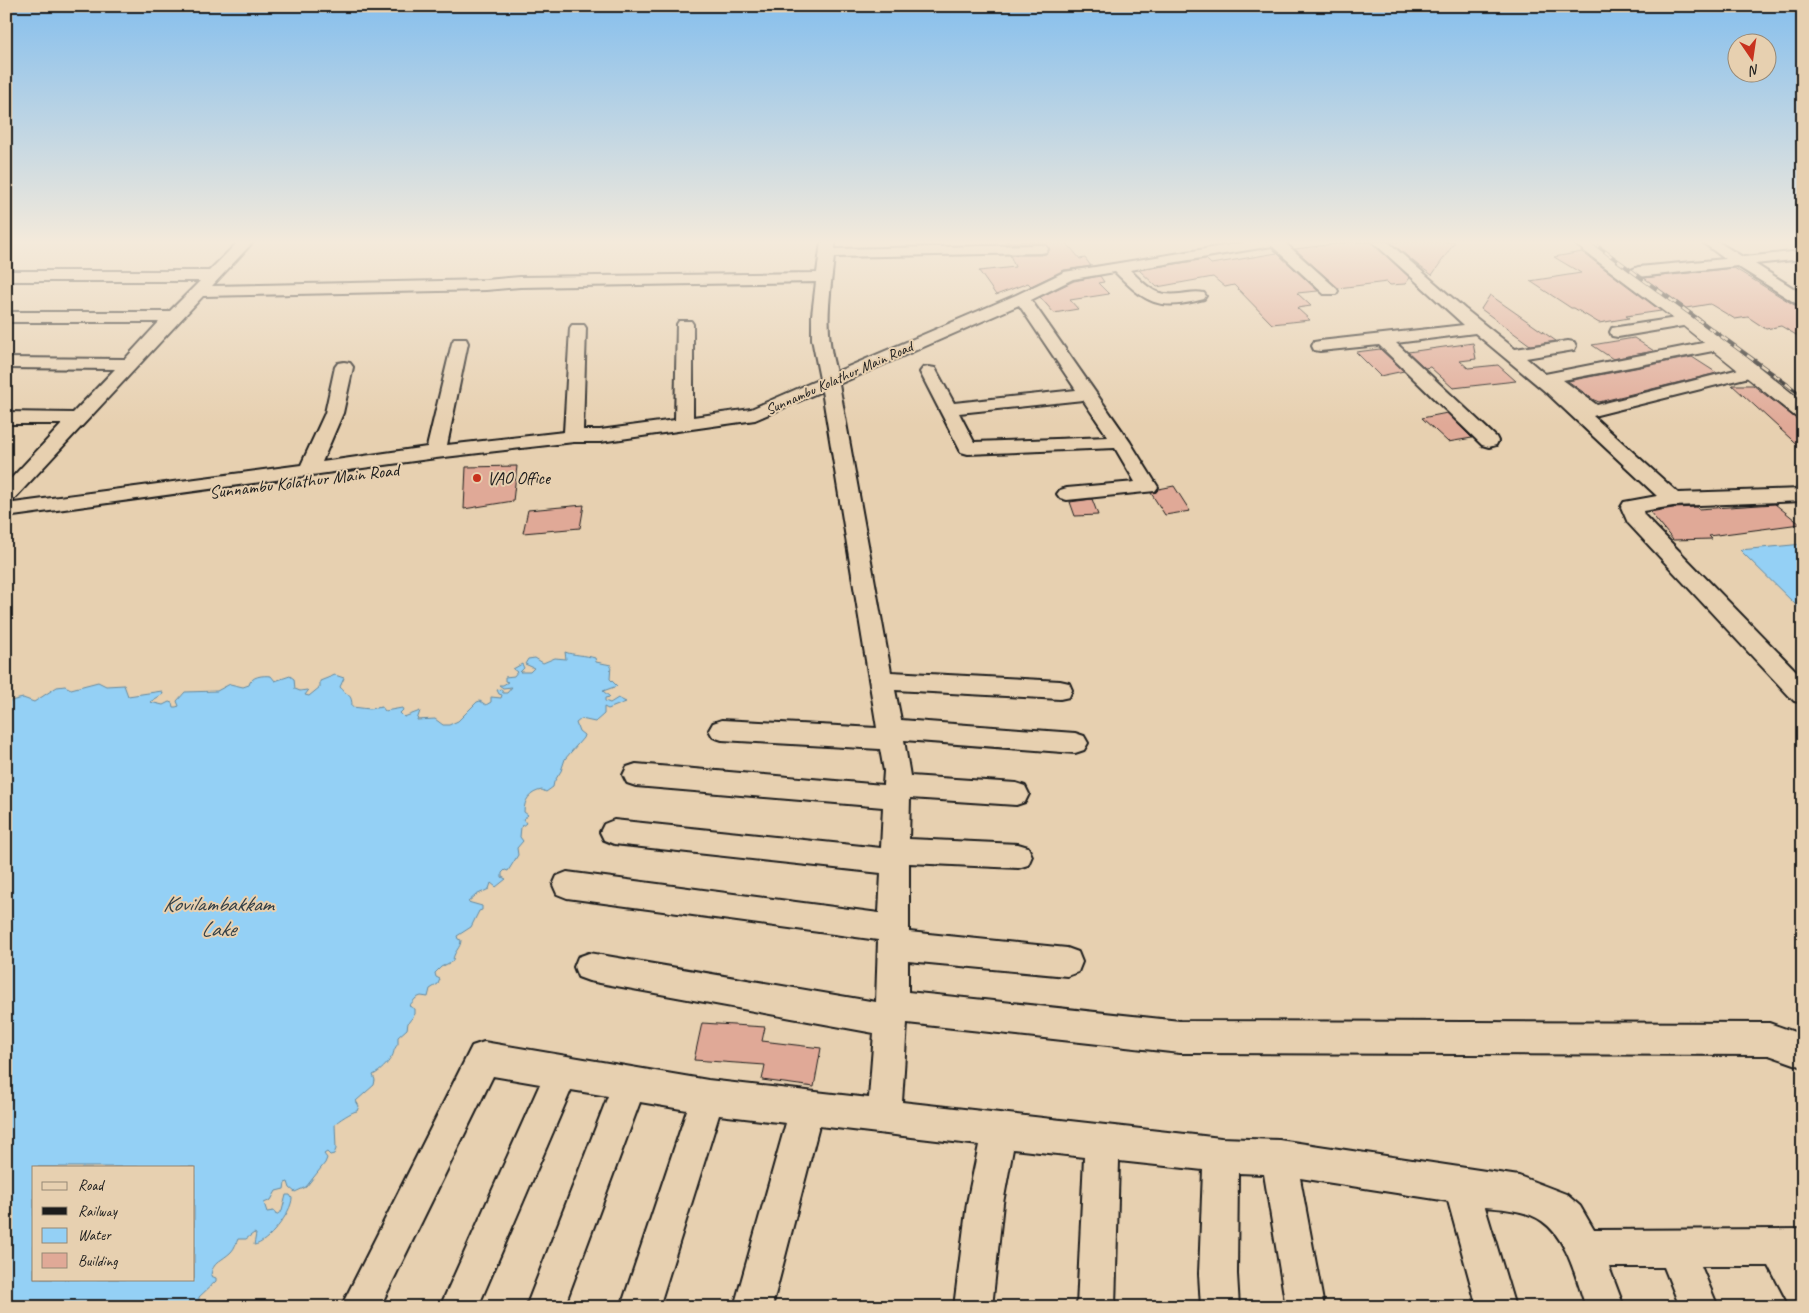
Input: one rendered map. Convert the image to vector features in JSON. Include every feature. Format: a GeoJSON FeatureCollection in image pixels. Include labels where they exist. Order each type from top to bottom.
{"type":"FeatureCollection","features":[{"type":"Feature","properties":{"kind":"main road"},"geometry":{"type":"LineString","coordinates":[[1665,303],[1803,412]]}},
{"type":"Feature","properties":{"kind":"main road"},"geometry":{"type":"LineString","coordinates":[[1683,303],[1779,371]]}},
{"type":"Feature","properties":{"kind":"street"},"geometry":{"type":"LineString","coordinates":[[6,496],[187,303]]}},
{"type":"Feature","properties":{"kind":"street"},"geometry":{"type":"LineString","coordinates":[[821,303],[820,340],[831,381],[831,397],[897,771],[891,1013],[884,1117]]}},
{"type":"Feature","properties":{"kind":"street","name":"Sunnambu Kolathur Main Road"},"geometry":{"type":"LineString","coordinates":[[6,522],[309,469],[574,436],[600,436],[755,414],[1010,303]]}},
{"type":"Feature","properties":{"kind":"street"},"geometry":{"type":"LineString","coordinates":[[1026,303],[1121,442],[1148,487],[1067,494]]}},
{"type":"Feature","properties":{"kind":"street"},"geometry":{"type":"LineString","coordinates":[[1449,303],[1477,328],[1553,388],[1673,500]]}},
{"type":"Feature","properties":{"kind":"street"},"geometry":{"type":"LineString","coordinates":[[6,317],[173,317]]}},
{"type":"Feature","properties":{"kind":"street"},"geometry":{"type":"LineString","coordinates":[[1618,332],[1689,321]]}},
{"type":"Feature","properties":{"kind":"street"},"geometry":{"type":"LineString","coordinates":[[684,424],[685,324]]}},
{"type":"Feature","properties":{"kind":"street"},"geometry":{"type":"LineString","coordinates":[[574,436],[578,328]]}},
{"type":"Feature","properties":{"kind":"street"},"geometry":{"type":"LineString","coordinates":[[1320,346],[1477,328]]}},
{"type":"Feature","properties":{"kind":"street"},"geometry":{"type":"LineString","coordinates":[[1383,340],[1489,441]]}},
{"type":"Feature","properties":{"kind":"street"},"geometry":{"type":"LineString","coordinates":[[436,452],[460,343]]}},
{"type":"Feature","properties":{"kind":"street"},"geometry":{"type":"LineString","coordinates":[[1718,345],[1548,378],[1594,411],[1751,371]]}},
{"type":"Feature","properties":{"kind":"street"},"geometry":{"type":"LineString","coordinates":[[1512,355],[1568,346]]}},
{"type":"Feature","properties":{"kind":"street"},"geometry":{"type":"LineString","coordinates":[[6,363],[131,364]]}},
{"type":"Feature","properties":{"kind":"street"},"geometry":{"type":"LineString","coordinates":[[309,469],[334,413],[344,368]]}},
{"type":"Feature","properties":{"kind":"street"},"geometry":{"type":"LineString","coordinates":[[929,372],[950,409],[968,448],[1121,442]]}},
{"type":"Feature","properties":{"kind":"street"},"geometry":{"type":"LineString","coordinates":[[950,409],[1088,394]]}},
{"type":"Feature","properties":{"kind":"street"},"geometry":{"type":"LineString","coordinates":[[6,418],[77,419]]}},
{"type":"Feature","properties":{"kind":"street","name":"Sunnambu Kolathur Main Road"},"geometry":{"type":"LineString","coordinates":[[6,511],[517,456],[583,445],[600,436]]}},
{"type":"Feature","properties":{"kind":"street"},"geometry":{"type":"LineString","coordinates":[[1803,495],[1673,500],[1631,506],[1635,518],[1803,694]]}},
{"type":"Feature","properties":{"kind":"street"},"geometry":{"type":"LineString","coordinates":[[880,680],[1060,690]]}},
{"type":"Feature","properties":{"kind":"street"},"geometry":{"type":"LineString","coordinates":[[722,730],[890,735],[1075,744]]}},
{"type":"Feature","properties":{"kind":"street"},"geometry":{"type":"LineString","coordinates":[[636,775],[896,791],[1016,794]]}},
{"type":"Feature","properties":{"kind":"street"},"geometry":{"type":"LineString","coordinates":[[614,832],[894,856],[1018,856]]}},
{"type":"Feature","properties":{"kind":"street"},"geometry":{"type":"LineString","coordinates":[[566,885],[893,937],[1067,962]]}},
{"type":"Feature","properties":{"kind":"street"},"geometry":{"type":"LineString","coordinates":[[589,967],[891,1013],[1180,1038],[1769,1039],[1803,1051]]}},
{"type":"Feature","properties":{"kind":"street"},"geometry":{"type":"LineString","coordinates":[[360,1307],[484,1058],[708,1097],[1220,1155],[1279,1157],[1519,1194],[1553,1207],[1567,1219],[1584,1250],[1605,1307]]}},
{"type":"Feature","properties":{"kind":"street"},"geometry":{"type":"LineString","coordinates":[[459,1307],[562,1072]]}},
{"type":"Feature","properties":{"kind":"street"},"geometry":{"type":"LineString","coordinates":[[545,1307],[630,1083]]}},
{"type":"Feature","properties":{"kind":"street"},"geometry":{"type":"LineString","coordinates":[[640,1307],[708,1097]]}},
{"type":"Feature","properties":{"kind":"street"},"geometry":{"type":"LineString","coordinates":[[753,1307],[807,1108]]}},
{"type":"Feature","properties":{"kind":"street"},"geometry":{"type":"LineString","coordinates":[[973,1307],[985,1203],[999,1130]]}},
{"type":"Feature","properties":{"kind":"street"},"geometry":{"type":"LineString","coordinates":[[1096,1307],[1102,1142]]}},
{"type":"Feature","properties":{"kind":"street"},"geometry":{"type":"LineString","coordinates":[[1220,1155],[1218,1274],[1220,1307]]}},
{"type":"Feature","properties":{"kind":"street"},"geometry":{"type":"LineString","coordinates":[[1279,1157],[1305,1307]]}},
{"type":"Feature","properties":{"kind":"street"},"geometry":{"type":"LineString","coordinates":[[1461,1185],[1496,1307]]}},
{"type":"Feature","properties":{"kind":"street"},"geometry":{"type":"LineString","coordinates":[[1584,1250],[1791,1247],[1803,1293]]}},
{"type":"Feature","properties":{"kind":"street"},"geometry":{"type":"LineString","coordinates":[[1675,1249],[1699,1307]]}},
{"type":"Feature","properties":{"kind":"water"},"geometry":{"type":"Polygon","coordinates":[[[1803,544],[1803,612],[1740,550],[1803,544]]]}},
{"type":"Feature","properties":{"kind":"water","name":"Kovilambakkam Lake"},"geometry":{"type":"Polygon","coordinates":[[[565,652],[588,656],[595,658],[596,662],[611,665],[610,679],[617,686],[603,691],[610,697],[605,698],[605,701],[610,703],[618,698],[626,702],[608,709],[604,707],[604,714],[595,722],[581,719],[576,723],[579,731],[584,735],[583,738],[565,759],[553,787],[546,792],[542,790],[534,793],[525,804],[524,812],[528,815],[523,819],[526,823],[521,827],[520,837],[523,841],[517,848],[518,855],[508,871],[505,870],[502,873],[502,877],[506,879],[496,887],[491,883],[489,889],[476,895],[468,902],[482,906],[482,910],[479,911],[471,927],[457,936],[461,943],[454,955],[453,961],[441,967],[435,973],[436,977],[440,979],[438,984],[430,989],[428,997],[421,996],[416,998],[409,1006],[415,1009],[415,1014],[408,1023],[407,1029],[398,1037],[398,1044],[391,1058],[379,1072],[373,1075],[374,1085],[356,1101],[359,1106],[357,1111],[345,1116],[335,1124],[336,1149],[334,1154],[330,1155],[327,1152],[324,1154],[327,1158],[325,1163],[306,1187],[295,1192],[290,1188],[288,1182],[285,1183],[284,1189],[276,1191],[271,1200],[264,1203],[267,1212],[274,1211],[276,1215],[282,1211],[286,1195],[290,1195],[292,1198],[288,1211],[278,1226],[265,1239],[254,1245],[256,1234],[254,1233],[246,1239],[238,1239],[228,1255],[213,1268],[211,1276],[216,1278],[216,1281],[199,1297],[199,1307],[6,1307],[6,702],[23,698],[34,702],[57,687],[65,686],[71,689],[98,682],[106,686],[124,685],[128,696],[162,691],[163,694],[150,702],[163,705],[169,702],[172,703],[173,707],[176,707],[179,706],[177,701],[185,692],[217,691],[230,684],[243,687],[249,685],[255,678],[264,676],[271,676],[275,681],[290,676],[294,679],[295,689],[300,691],[307,690],[305,695],[309,696],[320,687],[320,681],[335,675],[344,678],[340,687],[350,697],[352,707],[370,709],[382,707],[385,711],[402,708],[403,710],[400,713],[404,717],[420,711],[417,720],[435,719],[443,725],[449,725],[458,721],[477,702],[480,701],[486,705],[491,702],[491,697],[501,698],[502,695],[497,690],[501,689],[503,693],[507,693],[512,687],[503,688],[499,685],[508,682],[505,681],[505,677],[514,676],[517,672],[513,669],[522,664],[524,668],[520,672],[530,672],[534,668],[525,664],[528,659],[535,658],[543,663],[555,658],[566,659],[565,652]]]}},
{"type":"Feature","properties":{"kind":"building"},"geometry":{"type":"Polygon","coordinates":[[[1045,303],[1073,303],[1078,309],[1054,313],[1045,303]]]}},
{"type":"Feature","properties":{"kind":"building"},"geometry":{"type":"Polygon","coordinates":[[[1252,303],[1308,303],[1311,306],[1297,308],[1310,320],[1272,324],[1252,303]]]}},
{"type":"Feature","properties":{"kind":"building"},"geometry":{"type":"Polygon","coordinates":[[[1485,303],[1502,303],[1556,341],[1530,345],[1481,309],[1485,303]]]}},
{"type":"Feature","properties":{"kind":"building"},"geometry":{"type":"Polygon","coordinates":[[[1564,303],[1651,303],[1661,311],[1626,316],[1629,318],[1599,323],[1564,303]]]}},
{"type":"Feature","properties":{"kind":"building"},"geometry":{"type":"Polygon","coordinates":[[[1679,303],[1792,303],[1803,308],[1803,339],[1781,326],[1766,329],[1748,317],[1735,319],[1710,304],[1686,308],[1679,303]]]}},
{"type":"Feature","properties":{"kind":"building"},"geometry":{"type":"Polygon","coordinates":[[[1634,338],[1654,351],[1613,359],[1592,345],[1634,338]]]}},
{"type":"Feature","properties":{"kind":"building"},"geometry":{"type":"Polygon","coordinates":[[[1473,343],[1476,359],[1460,361],[1468,368],[1498,365],[1516,381],[1453,388],[1430,367],[1425,368],[1408,352],[1473,343]]]}},
{"type":"Feature","properties":{"kind":"building"},"geometry":{"type":"Polygon","coordinates":[[[1380,349],[1404,371],[1380,376],[1356,352],[1380,349]]]}},
{"type":"Feature","properties":{"kind":"building"},"geometry":{"type":"Polygon","coordinates":[[[1692,357],[1717,373],[1599,402],[1568,381],[1692,357]]]}},
{"type":"Feature","properties":{"kind":"building"},"geometry":{"type":"Polygon","coordinates":[[[1732,385],[1753,385],[1795,418],[1803,421],[1803,450],[1732,385]]]}},
{"type":"Feature","properties":{"kind":"building"},"geometry":{"type":"Polygon","coordinates":[[[1447,413],[1472,438],[1448,442],[1422,418],[1447,413]]]}},
{"type":"Feature","properties":{"kind":"building"},"geometry":{"type":"Polygon","coordinates":[[[517,466],[513,501],[464,509],[466,467],[517,466]]]}},
{"type":"Feature","properties":{"kind":"building"},"geometry":{"type":"Polygon","coordinates":[[[1174,486],[1190,511],[1165,515],[1151,493],[1174,486]]]}},
{"type":"Feature","properties":{"kind":"building"},"geometry":{"type":"Polygon","coordinates":[[[1092,499],[1098,515],[1075,516],[1070,502],[1092,499]]]}},
{"type":"Feature","properties":{"kind":"building"},"geometry":{"type":"Polygon","coordinates":[[[1775,504],[1800,524],[1709,536],[1712,539],[1673,540],[1650,512],[1673,508],[1697,507],[1698,509],[1775,504]]]}},
{"type":"Feature","properties":{"kind":"building"},"geometry":{"type":"Polygon","coordinates":[[[584,505],[580,528],[523,533],[528,510],[584,505]]]}},
{"type":"Feature","properties":{"kind":"building"},"geometry":{"type":"Polygon","coordinates":[[[702,1023],[765,1027],[762,1041],[821,1048],[814,1087],[762,1080],[765,1065],[694,1060],[702,1023]]]}},
{"type":"Feature","properties":{"kind":"railway"},"geometry":{"type":"LineString","coordinates":[[1676,303],[1803,396]]}},
{"type":"Feature","properties":{"kind":"place","name":"VAO Office"},"geometry":{"type":"Point","coordinates":[477,478]}}]}
